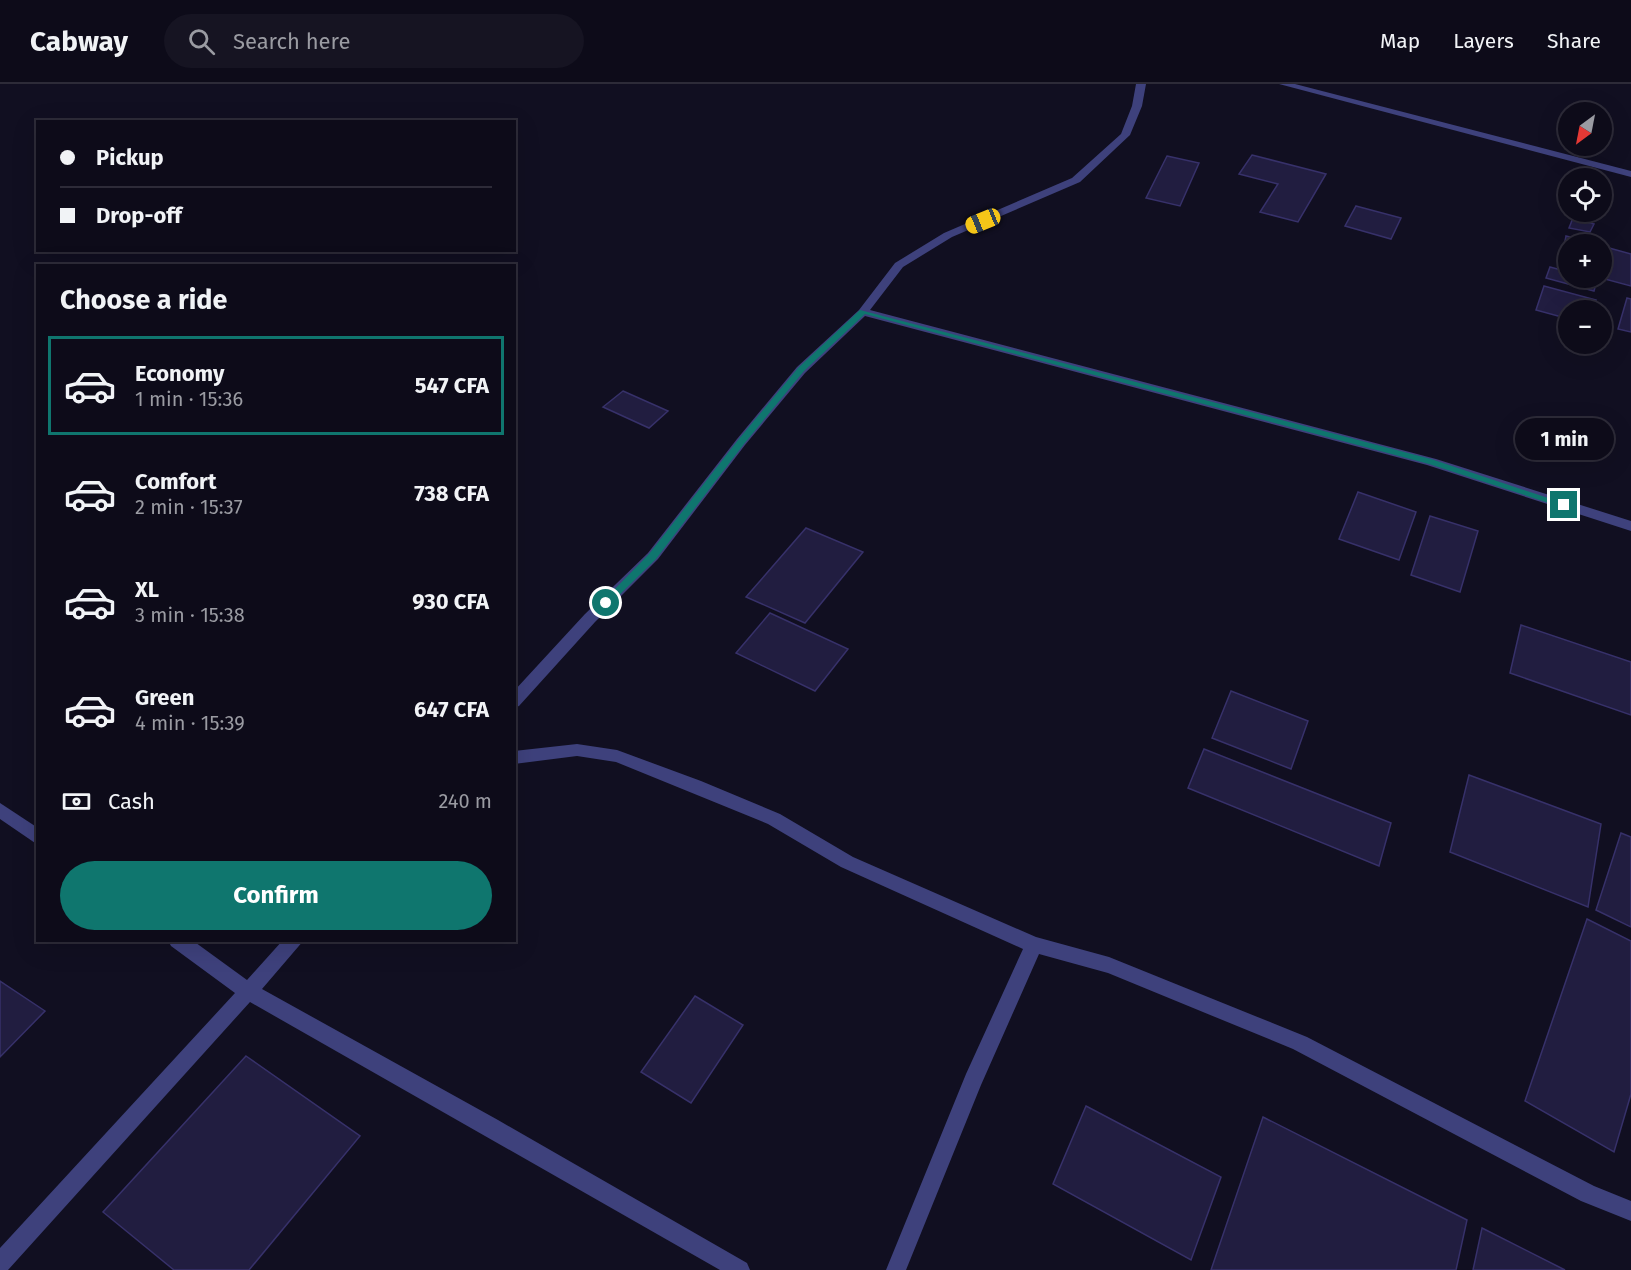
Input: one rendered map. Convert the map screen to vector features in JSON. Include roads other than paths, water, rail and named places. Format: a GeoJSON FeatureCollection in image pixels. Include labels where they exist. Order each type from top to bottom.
{"type":"FeatureCollection","features":[{"type":"Feature","properties":{"kind":"street"},"geometry":{"type":"LineString","coordinates":[[516,700],[590,618],[653,556],[741,442],[801,370],[863,312],[899,265],[948,235],[1076,180],[1125,135],[1137,106],[1141,84]]}},
{"type":"Feature","properties":{"kind":"street"},"geometry":{"type":"LineString","coordinates":[[1284,84],[1631,174]]}},
{"type":"Feature","properties":{"kind":"street"},"geometry":{"type":"LineString","coordinates":[[863,312],[1431,462],[1631,526]]}},
{"type":"Feature","properties":{"kind":"street"},"geometry":{"type":"LineString","coordinates":[[516,758],[577,750],[617,756],[774,819],[848,862],[1034,945],[1109,965],[1300,1043],[1588,1194],[1631,1211]]}},
{"type":"Feature","properties":{"kind":"street"},"geometry":{"type":"LineString","coordinates":[[0,810],[36,837]]}},
{"type":"Feature","properties":{"kind":"street"},"geometry":{"type":"LineString","coordinates":[[180,942],[247,991],[740,1270]]}},
{"type":"Feature","properties":{"kind":"street"},"geometry":{"type":"LineString","coordinates":[[0,1263],[293,942]]}},
{"type":"Feature","properties":{"kind":"street"},"geometry":{"type":"LineString","coordinates":[[896,1270],[973,1081],[1034,945]]}}]}
